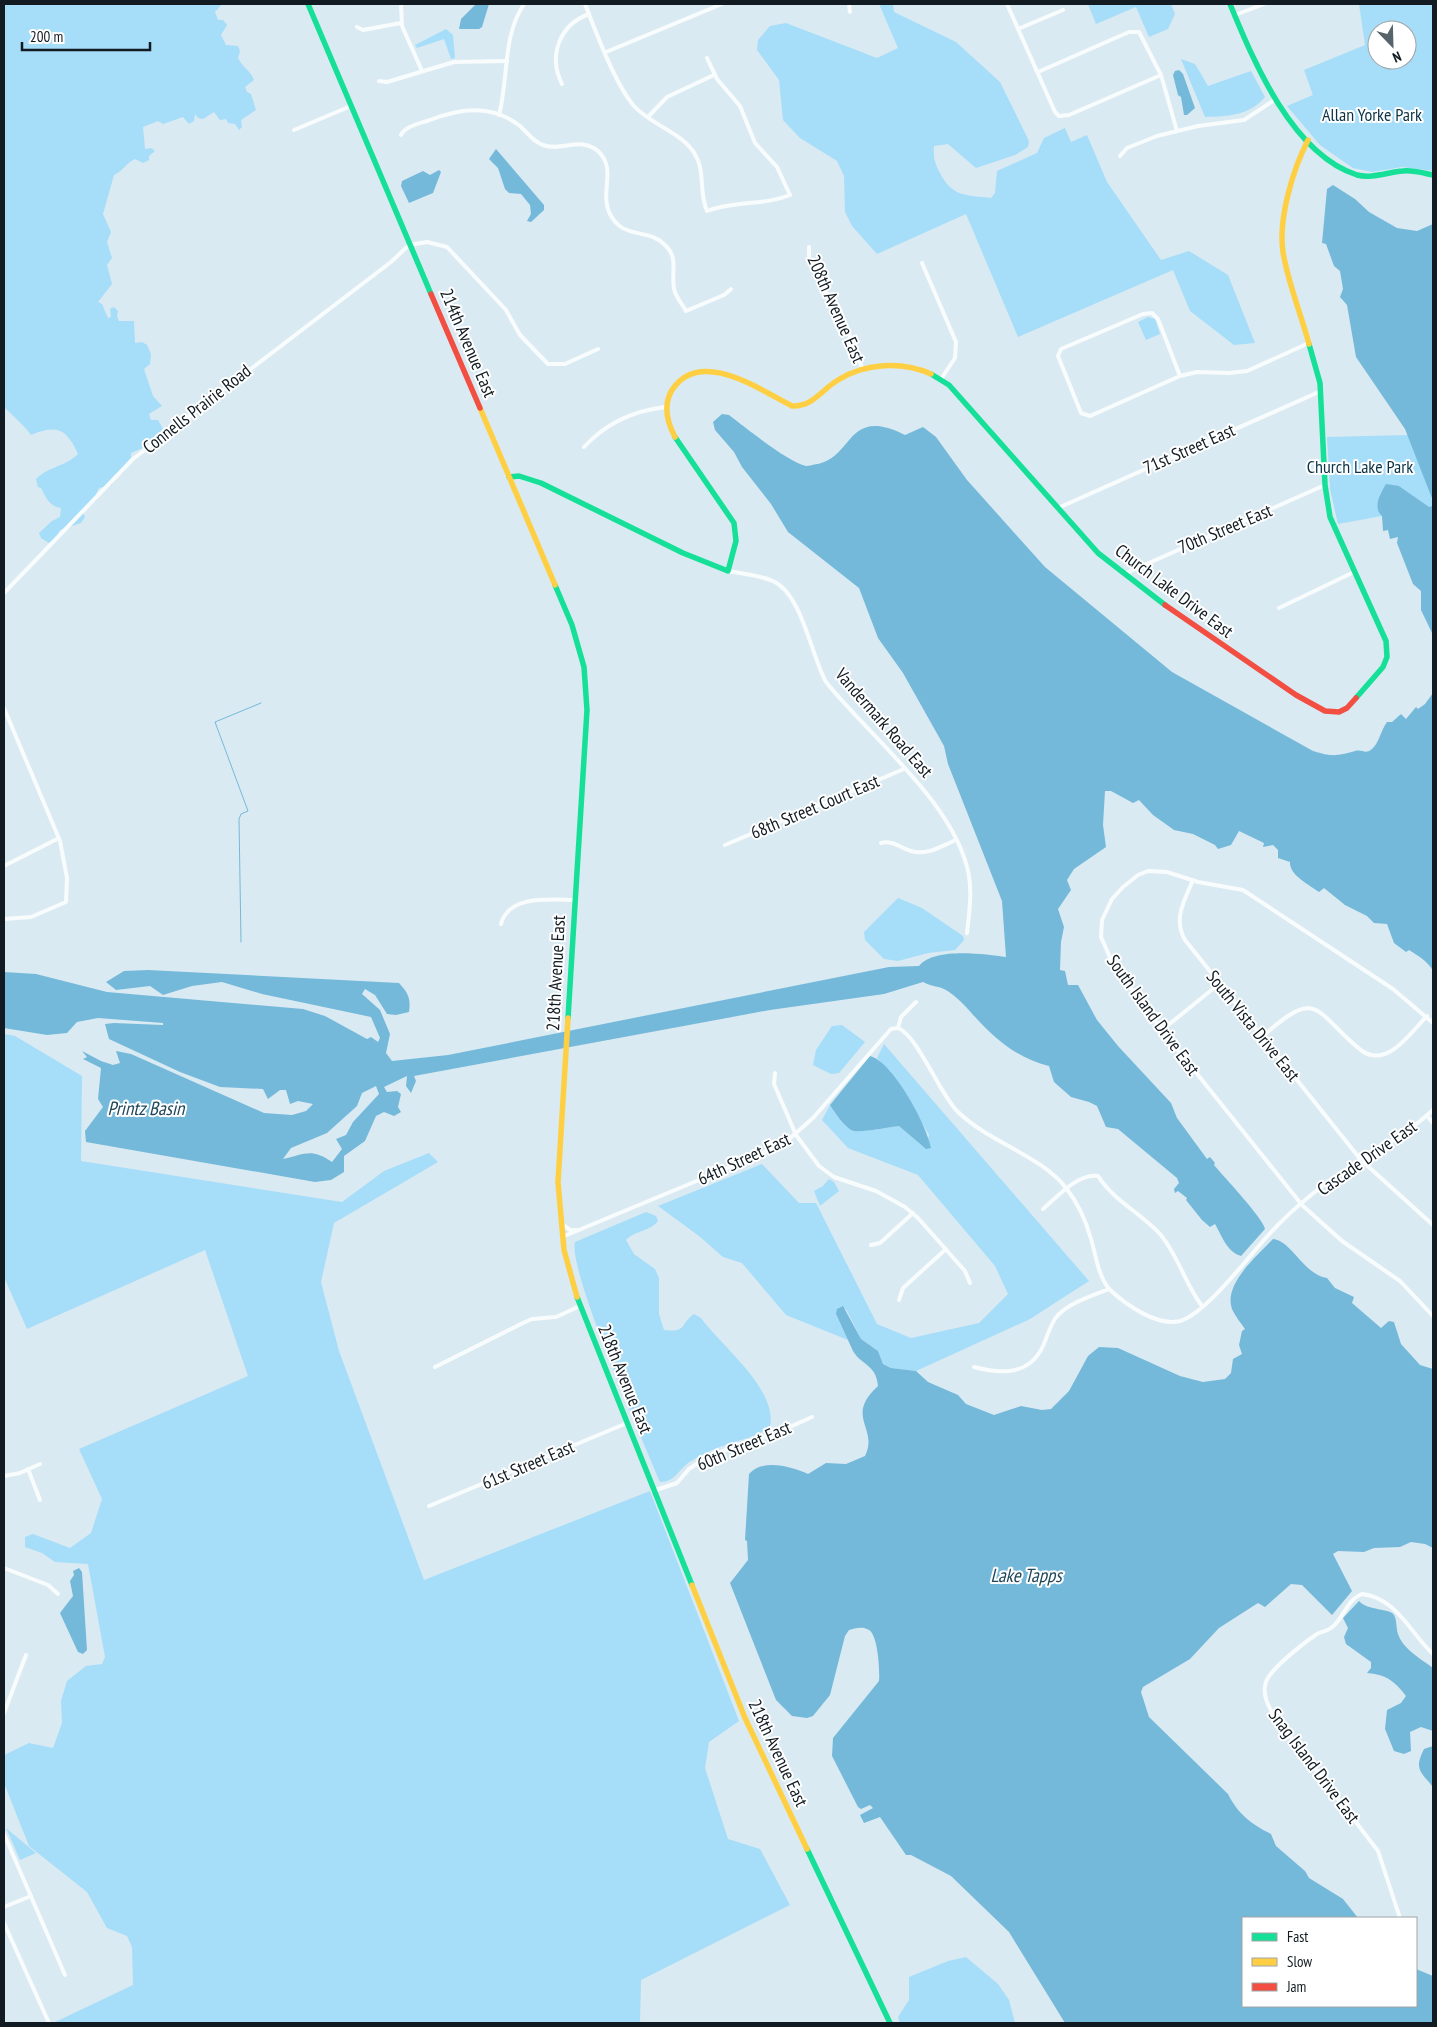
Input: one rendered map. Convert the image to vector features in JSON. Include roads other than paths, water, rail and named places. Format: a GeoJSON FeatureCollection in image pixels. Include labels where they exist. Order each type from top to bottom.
{"type":"FeatureCollection","features":[{"type":"Feature","properties":{"kind":"street","name":"214th Avenue East"},"geometry":{"type":"LineString","coordinates":[[308,4],[577,640],[584,667],[587,697]]}},
{"type":"Feature","properties":{"kind":"street"},"geometry":{"type":"LineString","coordinates":[[401,4],[401,23],[422,71]]}},
{"type":"Feature","properties":{"kind":"street"},"geometry":{"type":"LineString","coordinates":[[499,115],[505,85],[512,28],[524,4]]}},
{"type":"Feature","properties":{"kind":"street"},"geometry":{"type":"LineString","coordinates":[[585,4],[625,93],[635,107],[686,143],[695,153],[700,167],[702,197],[707,212],[725,204],[767,201],[790,195],[777,167],[752,137],[740,106],[714,75],[707,58]]}},
{"type":"Feature","properties":{"kind":"street"},"geometry":{"type":"LineString","coordinates":[[606,52],[722,4]]}},
{"type":"Feature","properties":{"kind":"street"},"geometry":{"type":"LineString","coordinates":[[849,4],[850,12]]}},
{"type":"Feature","properties":{"kind":"street"},"geometry":{"type":"LineString","coordinates":[[1007,4],[1055,112],[1062,116],[1069,115],[1160,75]]}},
{"type":"Feature","properties":{"kind":"street"},"geometry":{"type":"LineString","coordinates":[[1230,4],[1255,64],[1276,99],[1308,140],[1334,161],[1358,175],[1375,176],[1406,170],[1433,175]]}},
{"type":"Feature","properties":{"kind":"street"},"geometry":{"type":"LineString","coordinates":[[1235,15],[1264,4]]}},
{"type":"Feature","properties":{"kind":"street"},"geometry":{"type":"LineString","coordinates":[[1018,29],[1064,10]]}},
{"type":"Feature","properties":{"kind":"street"},"geometry":{"type":"LineString","coordinates":[[562,84],[556,59],[559,40],[571,24],[589,14]]}},
{"type":"Feature","properties":{"kind":"street"},"geometry":{"type":"LineString","coordinates":[[357,27],[363,30],[401,23]]}},
{"type":"Feature","properties":{"kind":"street"},"geometry":{"type":"LineString","coordinates":[[1038,72],[1129,32],[1136,32],[1143,36],[1160,75],[1177,130]]}},
{"type":"Feature","properties":{"kind":"street"},"geometry":{"type":"LineString","coordinates":[[379,81],[386,82],[454,62],[507,62]]}},
{"type":"Feature","properties":{"kind":"street"},"geometry":{"type":"LineString","coordinates":[[648,117],[667,97],[714,75]]}},
{"type":"Feature","properties":{"kind":"street"},"geometry":{"type":"LineString","coordinates":[[1120,156],[1128,148],[1177,130],[1244,120],[1276,99]]}},
{"type":"Feature","properties":{"kind":"street"},"geometry":{"type":"LineString","coordinates":[[294,130],[351,106]]}},
{"type":"Feature","properties":{"kind":"street"},"geometry":{"type":"LineString","coordinates":[[401,135],[405,129],[456,111],[477,110],[511,120],[544,146],[555,147],[578,143],[598,151],[604,159],[608,170],[606,200],[612,217],[626,230],[656,238],[668,248],[674,261],[674,291],[686,311],[724,295],[731,289]]}},
{"type":"Feature","properties":{"kind":"street","name":"Church Lake Drive East"},"geometry":{"type":"LineString","coordinates":[[665,407],[667,396],[673,388],[685,377],[695,373],[715,371],[730,374],[783,402],[799,407],[812,402],[835,381],[863,370],[905,367],[930,373],[941,379],[1086,541],[1124,574],[1184,620],[1263,673],[1325,711],[1344,710],[1383,667],[1387,656],[1384,635],[1330,517],[1325,485],[1321,391],[1287,267],[1283,242],[1298,161],[1308,140]]}},
{"type":"Feature","properties":{"kind":"street"},"geometry":{"type":"LineString","coordinates":[[409,245],[427,242],[439,244],[454,253],[506,310],[520,335],[548,364],[564,364],[598,349]]}},
{"type":"Feature","properties":{"kind":"street","name":"Connells Prairie Road"},"geometry":{"type":"LineString","coordinates":[[4,593],[139,454],[393,260],[409,245]]}},
{"type":"Feature","properties":{"kind":"street","name":"208th Avenue East"},"geometry":{"type":"LineString","coordinates":[[809,247],[809,258],[824,291],[838,305],[863,370]]}},
{"type":"Feature","properties":{"kind":"street"},"geometry":{"type":"LineString","coordinates":[[922,263],[956,342],[955,358],[941,379]]}},
{"type":"Feature","properties":{"kind":"street"},"geometry":{"type":"LineString","coordinates":[[1180,376],[1158,319],[1152,313],[1143,314],[1061,349],[1058,353],[1059,362],[1081,413],[1086,416],[1180,376],[1197,372],[1229,373],[1247,370],[1309,343]]}},
{"type":"Feature","properties":{"kind":"street","name":"71st Street East"},"geometry":{"type":"LineString","coordinates":[[1058,508],[1321,391]]}},
{"type":"Feature","properties":{"kind":"street"},"geometry":{"type":"LineString","coordinates":[[584,448],[593,437],[617,420],[642,411],[665,407],[687,456],[733,521],[736,541],[728,571]]}},
{"type":"Feature","properties":{"kind":"street","name":"Vandermark Road East"},"geometry":{"type":"LineString","coordinates":[[509,477],[519,476],[541,483],[683,553],[728,571],[770,580],[788,593],[798,610],[814,659],[826,682],[934,804],[956,840],[969,875],[970,897],[967,933]]}},
{"type":"Feature","properties":{"kind":"street","name":"70th Street East"},"geometry":{"type":"LineString","coordinates":[[1124,574],[1325,485]]}},
{"type":"Feature","properties":{"kind":"street"},"geometry":{"type":"LineString","coordinates":[[1279,608],[1354,572]]}},
{"type":"Feature","properties":{"kind":"street","name":"218th Avenue East"},"geometry":{"type":"LineString","coordinates":[[587,697],[558,1182],[566,1263],[580,1306],[626,1423],[745,1718],[890,2023]]}},
{"type":"Feature","properties":{"kind":"street"},"geometry":{"type":"LineString","coordinates":[[4,708],[6,720],[59,838],[66,864],[66,902],[31,917],[4,919]]}},
{"type":"Feature","properties":{"kind":"street","name":"68th Street Court East"},"geometry":{"type":"LineString","coordinates":[[725,845],[904,769]]}},
{"type":"Feature","properties":{"kind":"street"},"geometry":{"type":"LineString","coordinates":[[4,858],[6,865],[59,838]]}},
{"type":"Feature","properties":{"kind":"street"},"geometry":{"type":"LineString","coordinates":[[881,842],[892,842],[910,851],[924,852],[956,840]]}},
{"type":"Feature","properties":{"kind":"street","name":"South Island Drive East"},"geometry":{"type":"LineString","coordinates":[[1433,1022],[1392,989],[1248,892],[1161,872],[1148,872],[1138,875],[1112,899],[1104,914],[1100,930],[1103,945],[1112,962],[1162,1030],[1302,1205],[1342,1241],[1383,1267],[1400,1281],[1433,1316]]}},
{"type":"Feature","properties":{"kind":"street","name":"South Vista Drive East"},"geometry":{"type":"LineString","coordinates":[[1193,880],[1181,910],[1180,929],[1185,940],[1361,1160],[1433,1224]]}},
{"type":"Feature","properties":{"kind":"street"},"geometry":{"type":"LineString","coordinates":[[501,924],[503,916],[510,909],[522,903],[575,900]]}},
{"type":"Feature","properties":{"kind":"street"},"geometry":{"type":"LineString","coordinates":[[1162,1030],[1219,984]]}},
{"type":"Feature","properties":{"kind":"street","name":"64th Street East"},"geometry":{"type":"LineString","coordinates":[[562,1237],[765,1152],[796,1135],[891,1029],[898,1028],[901,1017],[916,1002]]}},
{"type":"Feature","properties":{"kind":"street"},"geometry":{"type":"LineString","coordinates":[[1262,1037],[1290,1014],[1301,1009],[1314,1008],[1324,1014],[1362,1051],[1374,1056],[1382,1056],[1392,1052],[1427,1016]]}},
{"type":"Feature","properties":{"kind":"street"},"geometry":{"type":"LineString","coordinates":[[898,1028],[904,1032],[951,1104],[966,1119],[986,1135],[1041,1166],[1067,1188],[1086,1222],[1102,1277],[1109,1289],[1132,1307],[1168,1321],[1183,1320],[1202,1306],[1190,1290],[1169,1246],[1159,1233],[1105,1187],[1098,1176],[1081,1180],[1067,1188],[1043,1209]]}},
{"type":"Feature","properties":{"kind":"street"},"geometry":{"type":"LineString","coordinates":[[775,1073],[774,1084],[796,1135],[826,1172],[844,1182],[887,1196],[913,1213],[965,1271],[970,1283]]}},
{"type":"Feature","properties":{"kind":"street","name":"Cascade Drive East"},"geometry":{"type":"LineString","coordinates":[[1202,1306],[1276,1226],[1343,1171],[1399,1138],[1433,1110]]}},
{"type":"Feature","properties":{"kind":"street"},"geometry":{"type":"LineString","coordinates":[[1427,1116],[1433,1123]]}},
{"type":"Feature","properties":{"kind":"street"},"geometry":{"type":"LineString","coordinates":[[871,1245],[880,1242],[913,1213]]}},
{"type":"Feature","properties":{"kind":"street"},"geometry":{"type":"LineString","coordinates":[[561,1221],[568,1229],[581,1230]]}},
{"type":"Feature","properties":{"kind":"street"},"geometry":{"type":"LineString","coordinates":[[899,1300],[902,1288],[946,1250]]}},
{"type":"Feature","properties":{"kind":"street"},"geometry":{"type":"LineString","coordinates":[[974,1366],[1004,1373],[1023,1367],[1037,1355],[1054,1321],[1062,1312],[1071,1305],[1109,1289]]}},
{"type":"Feature","properties":{"kind":"street"},"geometry":{"type":"LineString","coordinates":[[435,1367],[523,1323],[556,1317],[580,1306]]}},
{"type":"Feature","properties":{"kind":"street","name":"60th Street East"},"geometry":{"type":"LineString","coordinates":[[653,1490],[677,1483],[689,1469],[707,1458],[744,1443],[772,1435],[812,1417]]}},
{"type":"Feature","properties":{"kind":"street","name":"61st Street East"},"geometry":{"type":"LineString","coordinates":[[429,1506],[626,1423]]}},
{"type":"Feature","properties":{"kind":"street"},"geometry":{"type":"LineString","coordinates":[[4,1476],[40,1464]]}},
{"type":"Feature","properties":{"kind":"street"},"geometry":{"type":"LineString","coordinates":[[28,1469],[40,1500]]}},
{"type":"Feature","properties":{"kind":"street"},"geometry":{"type":"LineString","coordinates":[[4,1568],[48,1585],[58,1594]]}},
{"type":"Feature","properties":{"kind":"street","name":"Snag Island Drive East"},"geometry":{"type":"LineString","coordinates":[[1400,1917],[1378,1851],[1270,1709],[1265,1696],[1265,1685],[1268,1678],[1282,1664],[1318,1634],[1331,1628],[1354,1598],[1362,1594],[1374,1597],[1397,1611],[1433,1654]]}},
{"type":"Feature","properties":{"kind":"street"},"geometry":{"type":"LineString","coordinates":[[4,1713],[26,1655]]}},
{"type":"Feature","properties":{"kind":"street"},"geometry":{"type":"LineString","coordinates":[[4,1834],[65,1974]]}},
{"type":"Feature","properties":{"kind":"street"},"geometry":{"type":"LineString","coordinates":[[4,1907],[30,1896]]}},
{"type":"Feature","properties":{"kind":"street"},"geometry":{"type":"LineString","coordinates":[[4,1923],[49,2023]]}},
{"type":"Feature","properties":{"kind":"water"},"geometry":{"type":"Polygon","coordinates":[[[476,4],[489,4],[482,27],[479,29],[459,29],[461,19],[476,4]]]}},
{"type":"Feature","properties":{"kind":"water"},"geometry":{"type":"Polygon","coordinates":[[[1179,70],[1183,74],[1195,108],[1187,115],[1184,115],[1181,97],[1178,95],[1173,75],[1175,71],[1179,70]]]}},
{"type":"Feature","properties":{"kind":"water"},"geometry":{"type":"Polygon","coordinates":[[[496,149],[544,205],[544,210],[531,222],[527,221],[531,214],[530,205],[521,194],[509,193],[505,189],[498,168],[489,159],[496,149]]]}},
{"type":"Feature","properties":{"kind":"water"},"geometry":{"type":"Polygon","coordinates":[[[439,170],[441,172],[433,193],[409,203],[401,186],[402,181],[423,171],[430,175],[439,170]]]}},
{"type":"Feature","properties":{"kind":"water"},"geometry":{"type":"Polygon","coordinates":[[[1333,185],[1355,199],[1369,212],[1397,228],[1417,231],[1433,224],[1433,501],[1405,429],[1356,357],[1347,305],[1340,297],[1343,289],[1340,271],[1334,266],[1326,244],[1322,243],[1327,189],[1333,185]]]}},
{"type":"Feature","properties":{"kind":"water","name":"Printz Basin"},"geometry":{"type":"Polygon","coordinates":[[[722,414],[729,415],[778,452],[806,466],[830,459],[861,429],[872,426],[886,428],[905,435],[923,427],[936,437],[967,480],[1045,567],[1172,672],[1313,751],[1334,755],[1370,751],[1387,722],[1392,722],[1401,714],[1406,719],[1416,707],[1418,709],[1425,704],[1433,693],[1433,971],[1419,956],[1409,950],[1406,952],[1394,943],[1387,924],[1374,923],[1367,916],[1345,905],[1324,888],[1319,892],[1301,879],[1293,871],[1290,862],[1278,858],[1278,850],[1273,845],[1263,847],[1264,843],[1239,831],[1231,845],[1218,849],[1215,845],[1193,834],[1174,830],[1153,815],[1139,800],[1133,803],[1111,791],[1105,791],[1103,825],[1106,847],[1074,869],[1067,880],[1071,890],[1058,909],[1064,927],[1061,942],[1060,970],[1065,971],[1068,985],[1078,985],[1097,1020],[1118,1046],[1171,1103],[1177,1118],[1207,1159],[1210,1157],[1215,1163],[1214,1165],[1251,1207],[1263,1224],[1265,1229],[1241,1256],[1228,1247],[1215,1224],[1210,1227],[1186,1200],[1187,1198],[1178,1191],[1175,1193],[1174,1189],[1179,1183],[1177,1178],[1118,1129],[1106,1127],[1097,1106],[1071,1097],[1054,1082],[1049,1066],[1028,1059],[1009,1048],[992,1034],[953,995],[944,989],[923,982],[884,994],[770,1010],[414,1076],[416,1081],[411,1093],[406,1086],[407,1076],[384,1087],[387,1092],[397,1091],[401,1094],[398,1107],[401,1112],[394,1116],[384,1112],[376,1116],[365,1141],[344,1156],[344,1172],[331,1180],[315,1182],[86,1142],[85,1131],[103,1107],[98,1099],[101,1068],[83,1059],[87,1057],[82,1051],[113,1065],[120,1063],[116,1051],[131,1054],[264,1113],[292,1115],[306,1111],[313,1104],[298,1101],[290,1104],[286,1090],[280,1090],[268,1099],[263,1089],[220,1087],[180,1072],[109,1039],[105,1024],[163,1025],[163,1023],[98,1018],[77,1022],[67,1033],[47,1035],[4,1028],[4,972],[36,974],[107,992],[303,1009],[325,1016],[367,1039],[371,1037],[378,1042],[380,1038],[371,1017],[262,994],[222,982],[192,986],[163,995],[150,986],[116,990],[106,982],[124,971],[148,970],[399,983],[408,996],[410,1003],[409,1012],[396,1015],[387,1014],[375,995],[365,989],[362,994],[380,1010],[390,1034],[386,1053],[392,1061],[448,1055],[889,967],[919,966],[926,960],[947,954],[960,953],[1006,957],[1002,901],[948,764],[944,746],[903,673],[878,638],[859,588],[788,532],[771,504],[742,467],[734,452],[715,430],[713,422],[722,414]],[[376,1086],[362,1093],[357,1106],[327,1133],[291,1148],[283,1159],[308,1153],[319,1155],[332,1162],[342,1149],[336,1139],[346,1135],[353,1122],[379,1094],[376,1086]]]}},
{"type":"Feature","properties":{"kind":"water"},"geometry":{"type":"Polygon","coordinates":[[[1386,484],[1399,486],[1429,507],[1433,506],[1433,635],[1421,610],[1421,591],[1413,584],[1397,543],[1398,537],[1390,539],[1388,530],[1383,531],[1382,516],[1379,512],[1378,504],[1386,484]]]}},
{"type":"Feature","properties":{"kind":"water"},"geometry":{"type":"Polygon","coordinates":[[[870,1056],[889,1070],[908,1096],[923,1125],[931,1148],[926,1149],[899,1126],[866,1131],[851,1130],[834,1112],[830,1105],[870,1056]]]}},
{"type":"Feature","properties":{"kind":"water","name":"Lake Tapps"},"geometry":{"type":"Polygon","coordinates":[[[1273,1239],[1280,1241],[1311,1271],[1327,1278],[1335,1288],[1354,1297],[1352,1303],[1381,1328],[1389,1321],[1394,1322],[1401,1344],[1420,1365],[1433,1369],[1433,1548],[1425,1544],[1411,1542],[1400,1547],[1374,1548],[1364,1552],[1338,1551],[1333,1554],[1352,1591],[1332,1615],[1302,1585],[1291,1584],[1265,1607],[1258,1603],[1219,1628],[1190,1659],[1143,1687],[1141,1692],[1149,1717],[1228,1794],[1241,1813],[1251,1822],[1271,1834],[1276,1846],[1305,1871],[1309,1878],[1343,1899],[1357,1917],[1242,1917],[1242,2007],[1417,2007],[1417,1969],[1433,1976],[1433,2023],[1065,2023],[1009,1932],[951,1876],[911,1855],[906,1855],[880,1817],[864,1823],[860,1815],[873,1808],[870,1805],[861,1809],[858,1807],[832,1756],[833,1738],[879,1681],[878,1654],[872,1633],[864,1628],[849,1630],[845,1636],[830,1695],[813,1716],[807,1718],[792,1716],[776,1700],[730,1583],[748,1560],[747,1541],[745,1540],[749,1474],[762,1466],[778,1465],[808,1474],[826,1463],[846,1464],[865,1456],[868,1438],[863,1414],[864,1406],[868,1397],[878,1386],[877,1379],[872,1369],[860,1360],[853,1351],[836,1314],[837,1309],[843,1306],[861,1339],[878,1351],[883,1364],[891,1368],[916,1371],[928,1382],[958,1395],[966,1404],[994,1415],[1021,1406],[1042,1410],[1051,1409],[1069,1391],[1088,1356],[1099,1347],[1118,1348],[1180,1376],[1203,1382],[1225,1379],[1231,1373],[1233,1359],[1242,1354],[1239,1345],[1242,1331],[1245,1329],[1232,1309],[1232,1290],[1251,1262],[1273,1239]]]}},
{"type":"Feature","properties":{"kind":"water"},"geometry":{"type":"Polygon","coordinates":[[[79,1568],[82,1572],[87,1650],[83,1654],[78,1652],[60,1613],[73,1596],[70,1581],[74,1575],[73,1571],[79,1568]]]}},
{"type":"Feature","properties":{"kind":"water"},"geometry":{"type":"Polygon","coordinates":[[[1359,1601],[1368,1606],[1392,1613],[1395,1617],[1400,1639],[1413,1653],[1433,1668],[1433,1731],[1421,1727],[1410,1732],[1411,1751],[1404,1754],[1394,1751],[1385,1729],[1387,1710],[1401,1703],[1406,1696],[1389,1679],[1367,1673],[1371,1668],[1371,1662],[1346,1644],[1344,1637],[1348,1628],[1343,1618],[1359,1601]]]}},
{"type":"Feature","properties":{"kind":"water"},"geometry":{"type":"Polygon","coordinates":[[[1433,1746],[1433,1787],[1420,1770],[1419,1761],[1424,1749],[1433,1746]]]}},
{"type":"Feature","properties":{"kind":"waterway"},"geometry":{"type":"LineString","coordinates":[[241,942],[239,819],[241,814],[248,811],[215,722],[261,703]]}},
{"type":"Feature","properties":{"kind":"park label","name":"Allan Yorke Park"},"geometry":{"type":"Point","coordinates":[1372,115]}},
{"type":"Feature","properties":{"kind":"park label","name":"Church Lake Park"},"geometry":{"type":"Point","coordinates":[1360,467]}}]}
